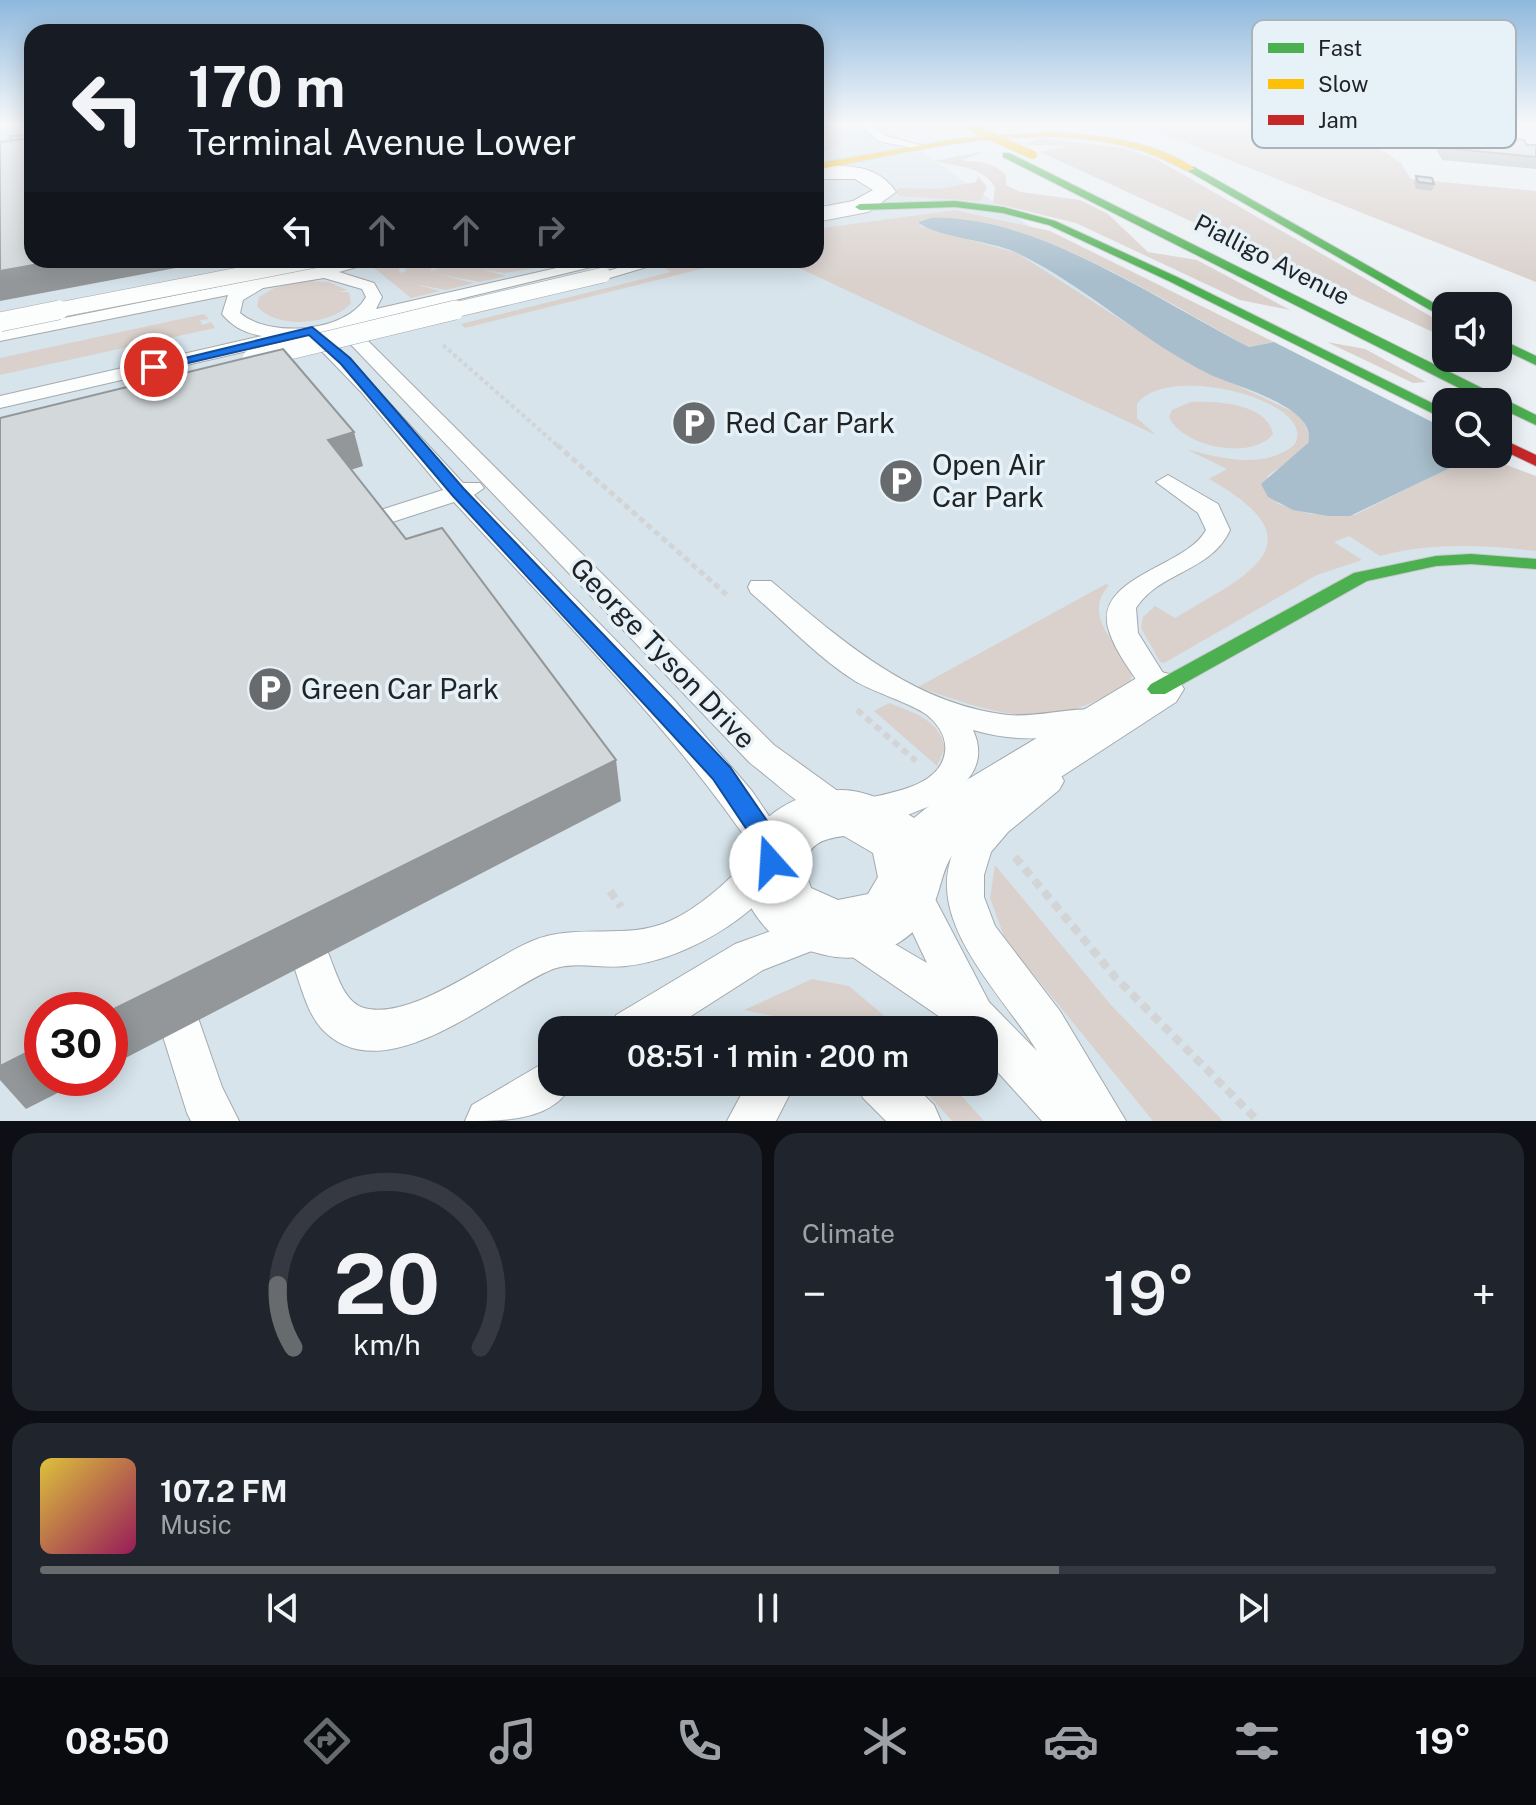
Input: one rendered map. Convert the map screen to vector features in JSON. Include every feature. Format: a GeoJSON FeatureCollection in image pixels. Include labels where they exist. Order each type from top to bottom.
{"type":"FeatureCollection","features":[{"type":"Feature","properties":{"kind":"main road"},"geometry":{"type":"LineString","coordinates":[[878,181],[882,175]]}},
{"type":"Feature","properties":{"kind":"main road","name":"Pialligo Avenue"},"geometry":{"type":"LineString","coordinates":[[1046,175],[1536,421]]}},
{"type":"Feature","properties":{"kind":"main road","name":"Pialligo Avenue"},"geometry":{"type":"LineString","coordinates":[[1077,175],[1239,251]]}},
{"type":"Feature","properties":{"kind":"main road"},"geometry":{"type":"LineString","coordinates":[[1202,175],[1432,307]]}},
{"type":"Feature","properties":{"kind":"main road"},"geometry":{"type":"LineString","coordinates":[[860,207],[905,203],[969,205],[1014,212],[1062,226],[1432,409]]}},
{"type":"Feature","properties":{"kind":"main road"},"geometry":{"type":"LineString","coordinates":[[1512,349],[1536,361]]}},
{"type":"Feature","properties":{"kind":"main road"},"geometry":{"type":"LineString","coordinates":[[1512,449],[1536,461]]}},
{"type":"Feature","properties":{"kind":"main road"},"geometry":{"type":"LineString","coordinates":[[1146,697],[1330,591],[1361,577],[1436,561],[1471,559],[1536,564]]}},
{"type":"Feature","properties":{"kind":"street"},"geometry":{"type":"LineString","coordinates":[[824,214],[860,207],[884,194],[878,181],[861,175]]}},
{"type":"Feature","properties":{"kind":"street"},"geometry":{"type":"LineString","coordinates":[[910,882],[905,850],[897,838],[872,820],[850,814],[819,815],[795,824],[773,856],[779,897],[798,916],[833,928],[872,925],[897,910],[910,882],[927,842],[966,809],[1146,697]]}},
{"type":"Feature","properties":{"kind":"lane"},"geometry":{"type":"LineString","coordinates":[[254,268],[260,283]]}},
{"type":"Feature","properties":{"kind":"lane"},"geometry":{"type":"LineString","coordinates":[[0,322],[275,268]]}},
{"type":"Feature","properties":{"kind":"lane"},"geometry":{"type":"LineString","coordinates":[[290,268],[300,275],[335,275],[368,286],[373,292],[373,302],[367,310],[347,322]]}},
{"type":"Feature","properties":{"kind":"lane"},"geometry":{"type":"LineString","coordinates":[[0,336],[334,268]]}},
{"type":"Feature","properties":{"kind":"lane"},"geometry":{"type":"LineString","coordinates":[[0,419],[414,320],[607,268]]}},
{"type":"Feature","properties":{"kind":"lane"},"geometry":{"type":"LineString","coordinates":[[0,402],[347,322],[607,268]]}},
{"type":"Feature","properties":{"kind":"lane"},"geometry":{"type":"LineString","coordinates":[[260,283],[233,301],[231,310],[236,319],[264,331],[310,331]]}},
{"type":"Feature","properties":{"kind":"lane","name":"George Tyson Drive"},"geometry":{"type":"LineString","coordinates":[[347,322],[494,480],[762,754],[850,814]]}},
{"type":"Feature","properties":{"kind":"lane","name":"George Tyson Drive"},"geometry":{"type":"LineString","coordinates":[[310,331],[345,361],[458,493],[721,773],[773,856]]}},
{"type":"Feature","properties":{"kind":"lane"},"geometry":{"type":"LineString","coordinates":[[374,520],[494,480]]}},
{"type":"Feature","properties":{"kind":"lane"},"geometry":{"type":"LineString","coordinates":[[1146,697],[1122,629],[1124,605],[1142,586],[1212,546],[1218,530],[1209,509],[1168,482]]}},
{"type":"Feature","properties":{"kind":"lane"},"geometry":{"type":"LineString","coordinates":[[748,595],[887,686],[963,717],[1020,730],[1059,727],[1146,697]]}},
{"type":"Feature","properties":{"kind":"lane"},"geometry":{"type":"LineString","coordinates":[[1103,1121],[1036,1013],[975,930],[968,909],[965,880],[971,853],[989,830],[1146,697]]}},
{"type":"Feature","properties":{"kind":"lane"},"geometry":{"type":"LineString","coordinates":[[850,814],[910,800],[941,784],[959,764],[961,740],[946,715],[927,703]]}},
{"type":"Feature","properties":{"kind":"lane"},"geometry":{"type":"LineString","coordinates":[[312,961],[331,1008],[342,1019],[373,1029],[397,1028],[449,1007],[528,960],[554,950],[636,948],[685,935],[716,915],[773,856]]}},
{"type":"Feature","properties":{"kind":"lane"},"geometry":{"type":"LineString","coordinates":[[910,882],[974,1016]]}},
{"type":"Feature","properties":{"kind":"lane"},"geometry":{"type":"LineString","coordinates":[[654,1016],[749,957],[833,928],[974,1016]]}},
{"type":"Feature","properties":{"kind":"lane"},"geometry":{"type":"LineString","coordinates":[[182,1030],[203,1097],[216,1121]]}},
{"type":"Feature","properties":{"kind":"lane"},"geometry":{"type":"LineString","coordinates":[[998,1041],[1073,1121]]}},
{"type":"Feature","properties":{"kind":"lane"},"geometry":{"type":"LineString","coordinates":[[488,1121],[538,1089]]}},
{"type":"Feature","properties":{"kind":"lane"},"geometry":{"type":"LineString","coordinates":[[750,1121],[765,1096]]}},
{"type":"Feature","properties":{"kind":"lane"},"geometry":{"type":"LineString","coordinates":[[893,1096],[918,1121]]}},
{"type":"Feature","properties":{"kind":"path"},"geometry":{"type":"LineString","coordinates":[[414,320],[748,595]]}},
{"type":"Feature","properties":{"kind":"path"},"geometry":{"type":"LineString","coordinates":[[855,708],[941,784]]}},
{"type":"Feature","properties":{"kind":"path"},"geometry":{"type":"LineString","coordinates":[[989,830],[1116,978],[1258,1121]]}},
{"type":"Feature","properties":{"kind":"path"},"geometry":{"type":"LineString","coordinates":[[610,891],[627,916]]}},
{"type":"Feature","properties":{"kind":"shaded area"},"geometry":{"type":"Polygon","coordinates":[[[0,175],[24,175],[24,268],[824,268],[824,175],[955,175],[1155,312],[1432,457],[1432,468],[1452,468],[1536,512],[1536,1121],[0,1121],[0,175]]]}},
{"type":"Feature","properties":{"kind":"shaded area"},"geometry":{"type":"Polygon","coordinates":[[[984,175],[1006,175],[1006,185],[1020,192],[1080,200],[1108,214],[1148,252],[1197,260],[1290,310],[1240,300],[1076,223],[993,203],[995,187],[984,175]]]}},
{"type":"Feature","properties":{"kind":"shaded area"},"geometry":{"type":"Polygon","coordinates":[[[1091,175],[1184,175],[1432,317],[1432,332],[1091,175]]]}},
{"type":"Feature","properties":{"kind":"shaded area"},"geometry":{"type":"Polygon","coordinates":[[[1268,175],[1409,175],[1411,179],[1536,191],[1536,282],[1268,175]]]}},
{"type":"Feature","properties":{"kind":"shaded area"},"geometry":{"type":"Polygon","coordinates":[[[978,176],[987,187],[980,201],[898,196],[897,188],[938,189],[976,182],[978,176]]]}},
{"type":"Feature","properties":{"kind":"shaded area"},"geometry":{"type":"Polygon","coordinates":[[[955,210],[1050,231],[1274,342],[1249,347],[1090,261],[1000,226],[959,219],[921,220],[920,226],[1017,253],[1190,364],[1294,412],[1303,421],[1310,437],[1303,452],[1267,476],[1278,504],[1310,514],[1355,515],[1449,468],[1512,467],[1536,476],[1536,551],[1458,546],[1419,548],[1380,556],[1349,536],[1334,542],[1362,560],[1317,575],[1164,663],[1160,662],[1141,628],[1143,617],[1155,606],[1175,618],[1226,588],[1262,557],[1268,540],[1262,522],[1244,502],[1209,479],[1227,469],[1186,449],[1241,460],[1282,453],[1294,445],[1297,429],[1286,414],[1238,392],[1179,386],[1154,392],[1137,404],[1137,418],[1156,435],[799,268],[824,268],[824,228],[955,210]]]}},
{"type":"Feature","properties":{"kind":"shaded area"},"geometry":{"type":"Polygon","coordinates":[[[374,268],[400,268],[399,273],[405,272],[406,268],[431,268],[431,271],[437,268],[536,268],[504,273],[481,269],[506,276],[480,282],[437,274],[474,283],[446,290],[414,284],[440,291],[411,298],[374,268]]]}},
{"type":"Feature","properties":{"kind":"shaded area"},"geometry":{"type":"Polygon","coordinates":[[[665,268],[705,268],[465,328],[461,324],[671,272],[665,268]]]}},
{"type":"Feature","properties":{"kind":"shaded area"},"geometry":{"type":"Polygon","coordinates":[[[305,281],[329,282],[347,290],[339,292],[349,292],[351,303],[331,316],[304,322],[277,319],[257,306],[259,297],[274,288],[305,281]]]}},
{"type":"Feature","properties":{"kind":"shaded area"},"geometry":{"type":"Polygon","coordinates":[[[204,314],[209,319],[200,320],[202,325],[211,322],[215,328],[0,375],[0,358],[204,314]]]}},
{"type":"Feature","properties":{"kind":"shaded area"},"geometry":{"type":"Polygon","coordinates":[[[1327,342],[1365,349],[1426,382],[1413,383],[1327,342]]]}},
{"type":"Feature","properties":{"kind":"shaded area"},"geometry":{"type":"Polygon","coordinates":[[[1191,402],[1213,402],[1251,410],[1269,424],[1273,434],[1250,447],[1218,447],[1202,443],[1176,427],[1169,417],[1172,410],[1191,402]]]}},
{"type":"Feature","properties":{"kind":"shaded area"},"geometry":{"type":"Polygon","coordinates":[[[1109,585],[1101,597],[1099,609],[1101,621],[1132,675],[1130,682],[1101,698],[1075,709],[1025,715],[975,706],[918,687],[1109,585]]]}},
{"type":"Feature","properties":{"kind":"shaded area"},"geometry":{"type":"Polygon","coordinates":[[[889,703],[924,718],[937,730],[945,748],[937,766],[874,711],[889,703]]]}},
{"type":"Feature","properties":{"kind":"shaded area"},"geometry":{"type":"Polygon","coordinates":[[[995,865],[1111,1005],[1223,1121],[1153,1121],[1005,939],[990,898],[995,865]]]}},
{"type":"Feature","properties":{"kind":"shaded area"},"geometry":{"type":"Polygon","coordinates":[[[812,979],[849,986],[884,1016],[773,1016],[744,1010],[812,979]]]}},
{"type":"Feature","properties":{"kind":"shaded area"},"geometry":{"type":"Polygon","coordinates":[[[930,1096],[962,1096],[984,1121],[952,1121],[930,1096]]]}},
{"type":"Feature","properties":{"kind":"water"},"geometry":{"type":"Polygon","coordinates":[[[931,218],[970,220],[1053,244],[1249,347],[1274,342],[1432,422],[1432,468],[1450,468],[1350,516],[1293,510],[1268,497],[1261,484],[1308,443],[1308,430],[1301,419],[1288,409],[1186,362],[1064,280],[1015,252],[935,231],[918,222],[931,218]]]}},
{"type":"Feature","properties":{"kind":"building"},"geometry":{"type":"Polygon","coordinates":[[[0,175],[24,175],[24,267],[0,271],[0,175]]]}},
{"type":"Feature","properties":{"kind":"building"},"geometry":{"type":"Polygon","coordinates":[[[1416,176],[1432,178],[1434,184],[1418,182],[1416,176]]]}},
{"type":"Feature","properties":{"kind":"building","name":"Green Car Park"},"geometry":{"type":"Polygon","coordinates":[[[283,349],[354,432],[328,440],[406,539],[442,528],[616,760],[128,1002],[128,992],[24,992],[24,1054],[0,1066],[0,418],[283,349]]]}},
{"type":"Feature","properties":{"kind":"traffic: fast"},"geometry":{"type":"LineString","coordinates":[[1046,175],[1536,421]]}},
{"type":"Feature","properties":{"kind":"traffic: fast"},"geometry":{"type":"LineString","coordinates":[[1202,175],[1432,307]]}},
{"type":"Feature","properties":{"kind":"traffic: fast"},"geometry":{"type":"LineString","coordinates":[[860,207],[955,204],[1003,210],[1052,223],[1173,279],[1432,409]]}},
{"type":"Feature","properties":{"kind":"traffic: fast"},"geometry":{"type":"LineString","coordinates":[[1512,349],[1536,361]]}},
{"type":"Feature","properties":{"kind":"traffic: fast"},"geometry":{"type":"LineString","coordinates":[[1158,689],[1361,577],[1436,561],[1471,559],[1536,564]]}},
{"type":"Feature","properties":{"kind":"traffic: jam"},"geometry":{"type":"LineString","coordinates":[[1512,449],[1536,461]]}},
{"type":"Feature","properties":{"kind":"place","name":"Red Car Park"},"geometry":{"type":"Point","coordinates":[694,423]}},
{"type":"Feature","properties":{"kind":"place","name":"Open Air Car Park"},"geometry":{"type":"Point","coordinates":[901,481]}},
{"type":"Feature","properties":{"kind":"place","name":"Green Car Park"},"geometry":{"type":"Point","coordinates":[270,689]}},
{"type":"Feature","properties":{"kind":"route"},"geometry":{"type":"LineString","coordinates":[[154,367],[312,331],[345,361],[458,493],[553,589],[721,773],[774,850],[771,862]]}}]}
